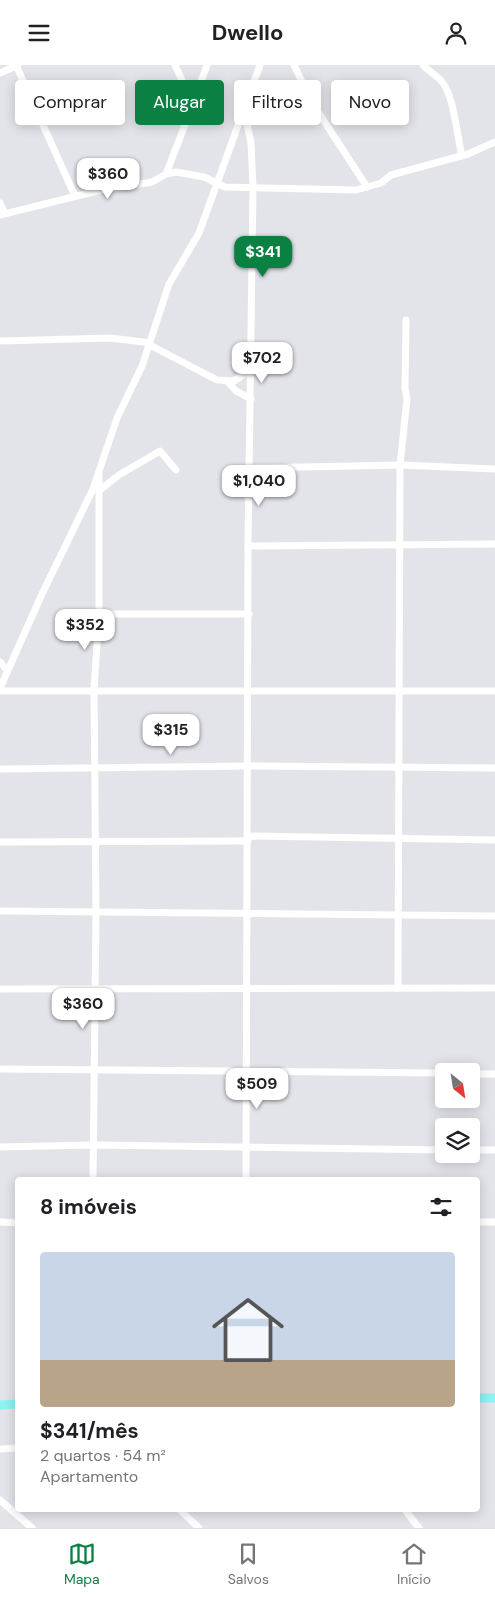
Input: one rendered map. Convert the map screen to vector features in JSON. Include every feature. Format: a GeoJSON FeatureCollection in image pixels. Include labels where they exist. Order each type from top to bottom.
{"type":"FeatureCollection","features":[{"type":"Feature","properties":{"kind":"main road"},"geometry":{"type":"LineString","coordinates":[[480,1398],[495,1398]]}},
{"type":"Feature","properties":{"kind":"main road"},"geometry":{"type":"LineString","coordinates":[[0,1405],[15,1405]]}},
{"type":"Feature","properties":{"kind":"street"},"geometry":{"type":"LineString","coordinates":[[0,73],[17,65],[75,196]]}},
{"type":"Feature","properties":{"kind":"street"},"geometry":{"type":"LineString","coordinates":[[175,65],[182,80]]}},
{"type":"Feature","properties":{"kind":"street"},"geometry":{"type":"LineString","coordinates":[[202,80],[207,65]]}},
{"type":"Feature","properties":{"kind":"street"},"geometry":{"type":"LineString","coordinates":[[255,80],[260,65]]}},
{"type":"Feature","properties":{"kind":"street"},"geometry":{"type":"LineString","coordinates":[[294,65],[311,101],[367,187]]}},
{"type":"Feature","properties":{"kind":"street"},"geometry":{"type":"LineString","coordinates":[[423,65],[444,84],[449,95],[462,156]]}},
{"type":"Feature","properties":{"kind":"street"},"geometry":{"type":"LineString","coordinates":[[166,174],[185,125]]}},
{"type":"Feature","properties":{"kind":"street"},"geometry":{"type":"LineString","coordinates":[[238,125],[199,233],[169,283],[140,369],[117,417],[99,472],[7,670],[0,690],[495,691]]}},
{"type":"Feature","properties":{"kind":"street"},"geometry":{"type":"LineString","coordinates":[[246,1177],[248,468],[252,369],[253,187],[251,143],[247,125]]}},
{"type":"Feature","properties":{"kind":"street"},"geometry":{"type":"LineString","coordinates":[[0,203],[2,215],[75,196],[147,183],[166,174],[176,172],[204,177],[225,187],[356,190],[381,183],[391,175],[462,156],[495,142]]}},
{"type":"Feature","properties":{"kind":"street"},"geometry":{"type":"LineString","coordinates":[[398,988],[401,766],[400,465],[407,399],[404,388],[406,320]]}},
{"type":"Feature","properties":{"kind":"street"},"geometry":{"type":"LineString","coordinates":[[0,341],[110,338],[141,341],[211,378],[228,382],[237,380],[252,369]]}},
{"type":"Feature","properties":{"kind":"street"},"geometry":{"type":"LineString","coordinates":[[228,382],[236,391],[251,399]]}},
{"type":"Feature","properties":{"kind":"street"},"geometry":{"type":"LineString","coordinates":[[100,490],[119,475],[160,451],[176,470]]}},
{"type":"Feature","properties":{"kind":"street"},"geometry":{"type":"LineString","coordinates":[[248,468],[400,465],[495,469]]}},
{"type":"Feature","properties":{"kind":"street"},"geometry":{"type":"LineString","coordinates":[[93,1177],[96,913],[94,689],[99,614],[99,472]]}},
{"type":"Feature","properties":{"kind":"street"},"geometry":{"type":"LineString","coordinates":[[248,545],[495,544]]}},
{"type":"Feature","properties":{"kind":"street"},"geometry":{"type":"LineString","coordinates":[[99,614],[248,614]]}},
{"type":"Feature","properties":{"kind":"street"},"geometry":{"type":"LineString","coordinates":[[0,662],[7,670]]}},
{"type":"Feature","properties":{"kind":"street"},"geometry":{"type":"LineString","coordinates":[[0,769],[248,766],[495,768]]}},
{"type":"Feature","properties":{"kind":"street"},"geometry":{"type":"LineString","coordinates":[[0,842],[399,837],[495,840]]}},
{"type":"Feature","properties":{"kind":"street"},"geometry":{"type":"LineString","coordinates":[[0,911],[246,915],[495,916]]}},
{"type":"Feature","properties":{"kind":"street"},"geometry":{"type":"LineString","coordinates":[[0,989],[495,988]]}},
{"type":"Feature","properties":{"kind":"street"},"geometry":{"type":"LineString","coordinates":[[0,1069],[435,1073]]}},
{"type":"Feature","properties":{"kind":"street"},"geometry":{"type":"LineString","coordinates":[[480,1074],[495,1074]]}},
{"type":"Feature","properties":{"kind":"street"},"geometry":{"type":"LineString","coordinates":[[0,1147],[93,1145],[435,1150]]}},
{"type":"Feature","properties":{"kind":"street"},"geometry":{"type":"LineString","coordinates":[[480,1150],[495,1150]]}},
{"type":"Feature","properties":{"kind":"street"},"geometry":{"type":"LineString","coordinates":[[0,1222],[15,1223]]}},
{"type":"Feature","properties":{"kind":"street"},"geometry":{"type":"LineString","coordinates":[[480,1222],[495,1222]]}},
{"type":"Feature","properties":{"kind":"street"},"geometry":{"type":"LineString","coordinates":[[0,1449],[15,1448]]}},
{"type":"Feature","properties":{"kind":"street"},"geometry":{"type":"LineString","coordinates":[[0,1500],[32,1528]]}},
{"type":"Feature","properties":{"kind":"street"},"geometry":{"type":"LineString","coordinates":[[182,1512],[199,1528]]}},
{"type":"Feature","properties":{"kind":"street"},"geometry":{"type":"LineString","coordinates":[[407,1512],[419,1528]]}}]}
